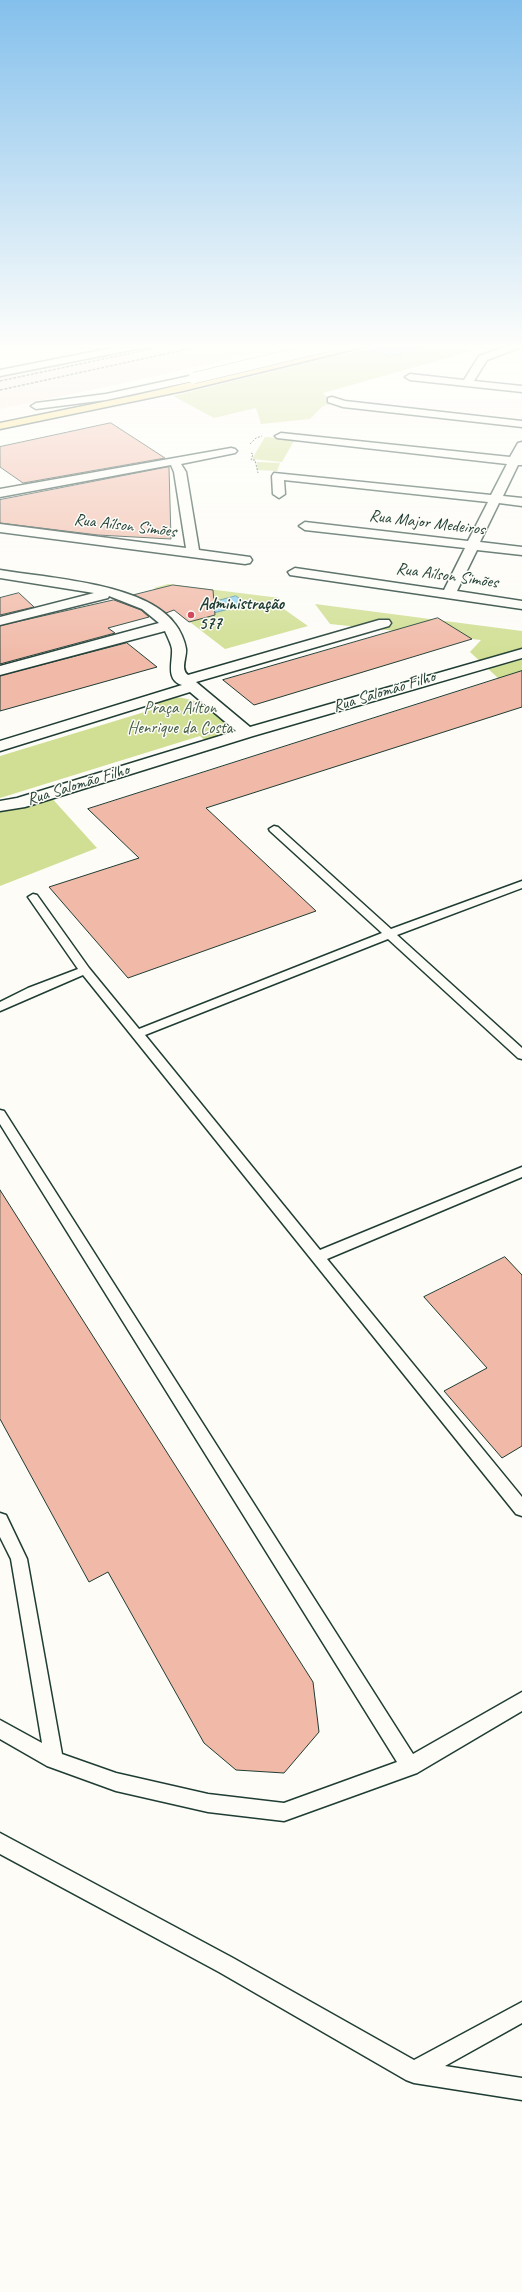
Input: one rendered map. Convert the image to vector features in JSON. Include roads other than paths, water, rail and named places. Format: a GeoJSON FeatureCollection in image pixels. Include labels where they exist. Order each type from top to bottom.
{"type":"FeatureCollection","features":[{"type":"Feature","properties":{"kind":"street"},"geometry":{"type":"LineString","coordinates":[[2,491],[231,451]]}},
{"type":"Feature","properties":{"kind":"street"},"geometry":{"type":"LineString","coordinates":[[417,451],[518,462]]}},
{"type":"Feature","properties":{"kind":"street"},"geometry":{"type":"LineString","coordinates":[[448,595],[475,545],[496,500],[518,462],[521,451]]}},
{"type":"Feature","properties":{"kind":"street"},"geometry":{"type":"LineString","coordinates":[[174,461],[180,472],[193,553]]}},
{"type":"Feature","properties":{"kind":"street"},"geometry":{"type":"LineString","coordinates":[[279,494],[278,476],[522,502]]}},
{"type":"Feature","properties":{"kind":"street","name":"Rua Major Medeiros"},"geometry":{"type":"LineString","coordinates":[[305,526],[522,551]]}},
{"type":"Feature","properties":{"kind":"street","name":"Rua Aílson Simões"},"geometry":{"type":"LineString","coordinates":[[0,528],[245,560]]}},
{"type":"Feature","properties":{"kind":"street","name":"Rua Aílson Simões"},"geometry":{"type":"LineString","coordinates":[[295,572],[522,605]]}},
{"type":"Feature","properties":{"kind":"street"},"geometry":{"type":"LineString","coordinates":[[1,575],[112,592],[147,606],[169,625],[179,649],[177,669],[187,684],[247,733]]}},
{"type":"Feature","properties":{"kind":"street"},"geometry":{"type":"LineString","coordinates":[[0,621],[112,592]]}},
{"type":"Feature","properties":{"kind":"street"},"geometry":{"type":"LineString","coordinates":[[0,746],[187,684],[384,623]]}},
{"type":"Feature","properties":{"kind":"street"},"geometry":{"type":"LineString","coordinates":[[0,671],[169,625]]}},
{"type":"Feature","properties":{"kind":"street","name":"Rua Salomão Filho"},"geometry":{"type":"LineString","coordinates":[[0,806],[19,803],[247,733],[522,653]]}},
{"type":"Feature","properties":{"kind":"lane"},"geometry":{"type":"LineString","coordinates":[[274,829],[522,1056]]}},
{"type":"Feature","properties":{"kind":"lane"},"geometry":{"type":"LineString","coordinates":[[137,1034],[389,934],[522,884]]}},
{"type":"Feature","properties":{"kind":"lane"},"geometry":{"type":"LineString","coordinates":[[34,897],[85,970],[522,1509]]}},
{"type":"Feature","properties":{"kind":"lane"},"geometry":{"type":"LineString","coordinates":[[0,1007],[32,991],[85,970]]}},
{"type":"Feature","properties":{"kind":"lane"},"geometry":{"type":"LineString","coordinates":[[0,1114],[410,1766]]}},
{"type":"Feature","properties":{"kind":"lane"},"geometry":{"type":"LineString","coordinates":[[318,1257],[522,1172]]}},
{"type":"Feature","properties":{"kind":"lane"},"geometry":{"type":"LineString","coordinates":[[0,1520],[19,1559],[54,1760]]}},
{"type":"Feature","properties":{"kind":"lane"},"geometry":{"type":"LineString","coordinates":[[0,1729],[54,1760],[116,1782],[208,1803],[284,1812],[410,1766],[522,1701]]}},
{"type":"Feature","properties":{"kind":"lane"},"geometry":{"type":"LineString","coordinates":[[0,1843],[226,1965],[414,2072],[522,2089]]}},
{"type":"Feature","properties":{"kind":"lane"},"geometry":{"type":"LineString","coordinates":[[414,2072],[522,2012]]}},
{"type":"Feature","properties":{"kind":"water"},"geometry":{"type":"Polygon","coordinates":[[[236,596],[248,604],[206,615],[195,607],[236,596]]]}},
{"type":"Feature","properties":{"kind":"place","name":"Administração 577"},"geometry":{"type":"Point","coordinates":[191,615]}},
{"type":"Feature","properties":{"kind":"park label","name":"Praça Aílton Henrique da Costa"},"geometry":{"type":"Point","coordinates":[180,719]}}]}
